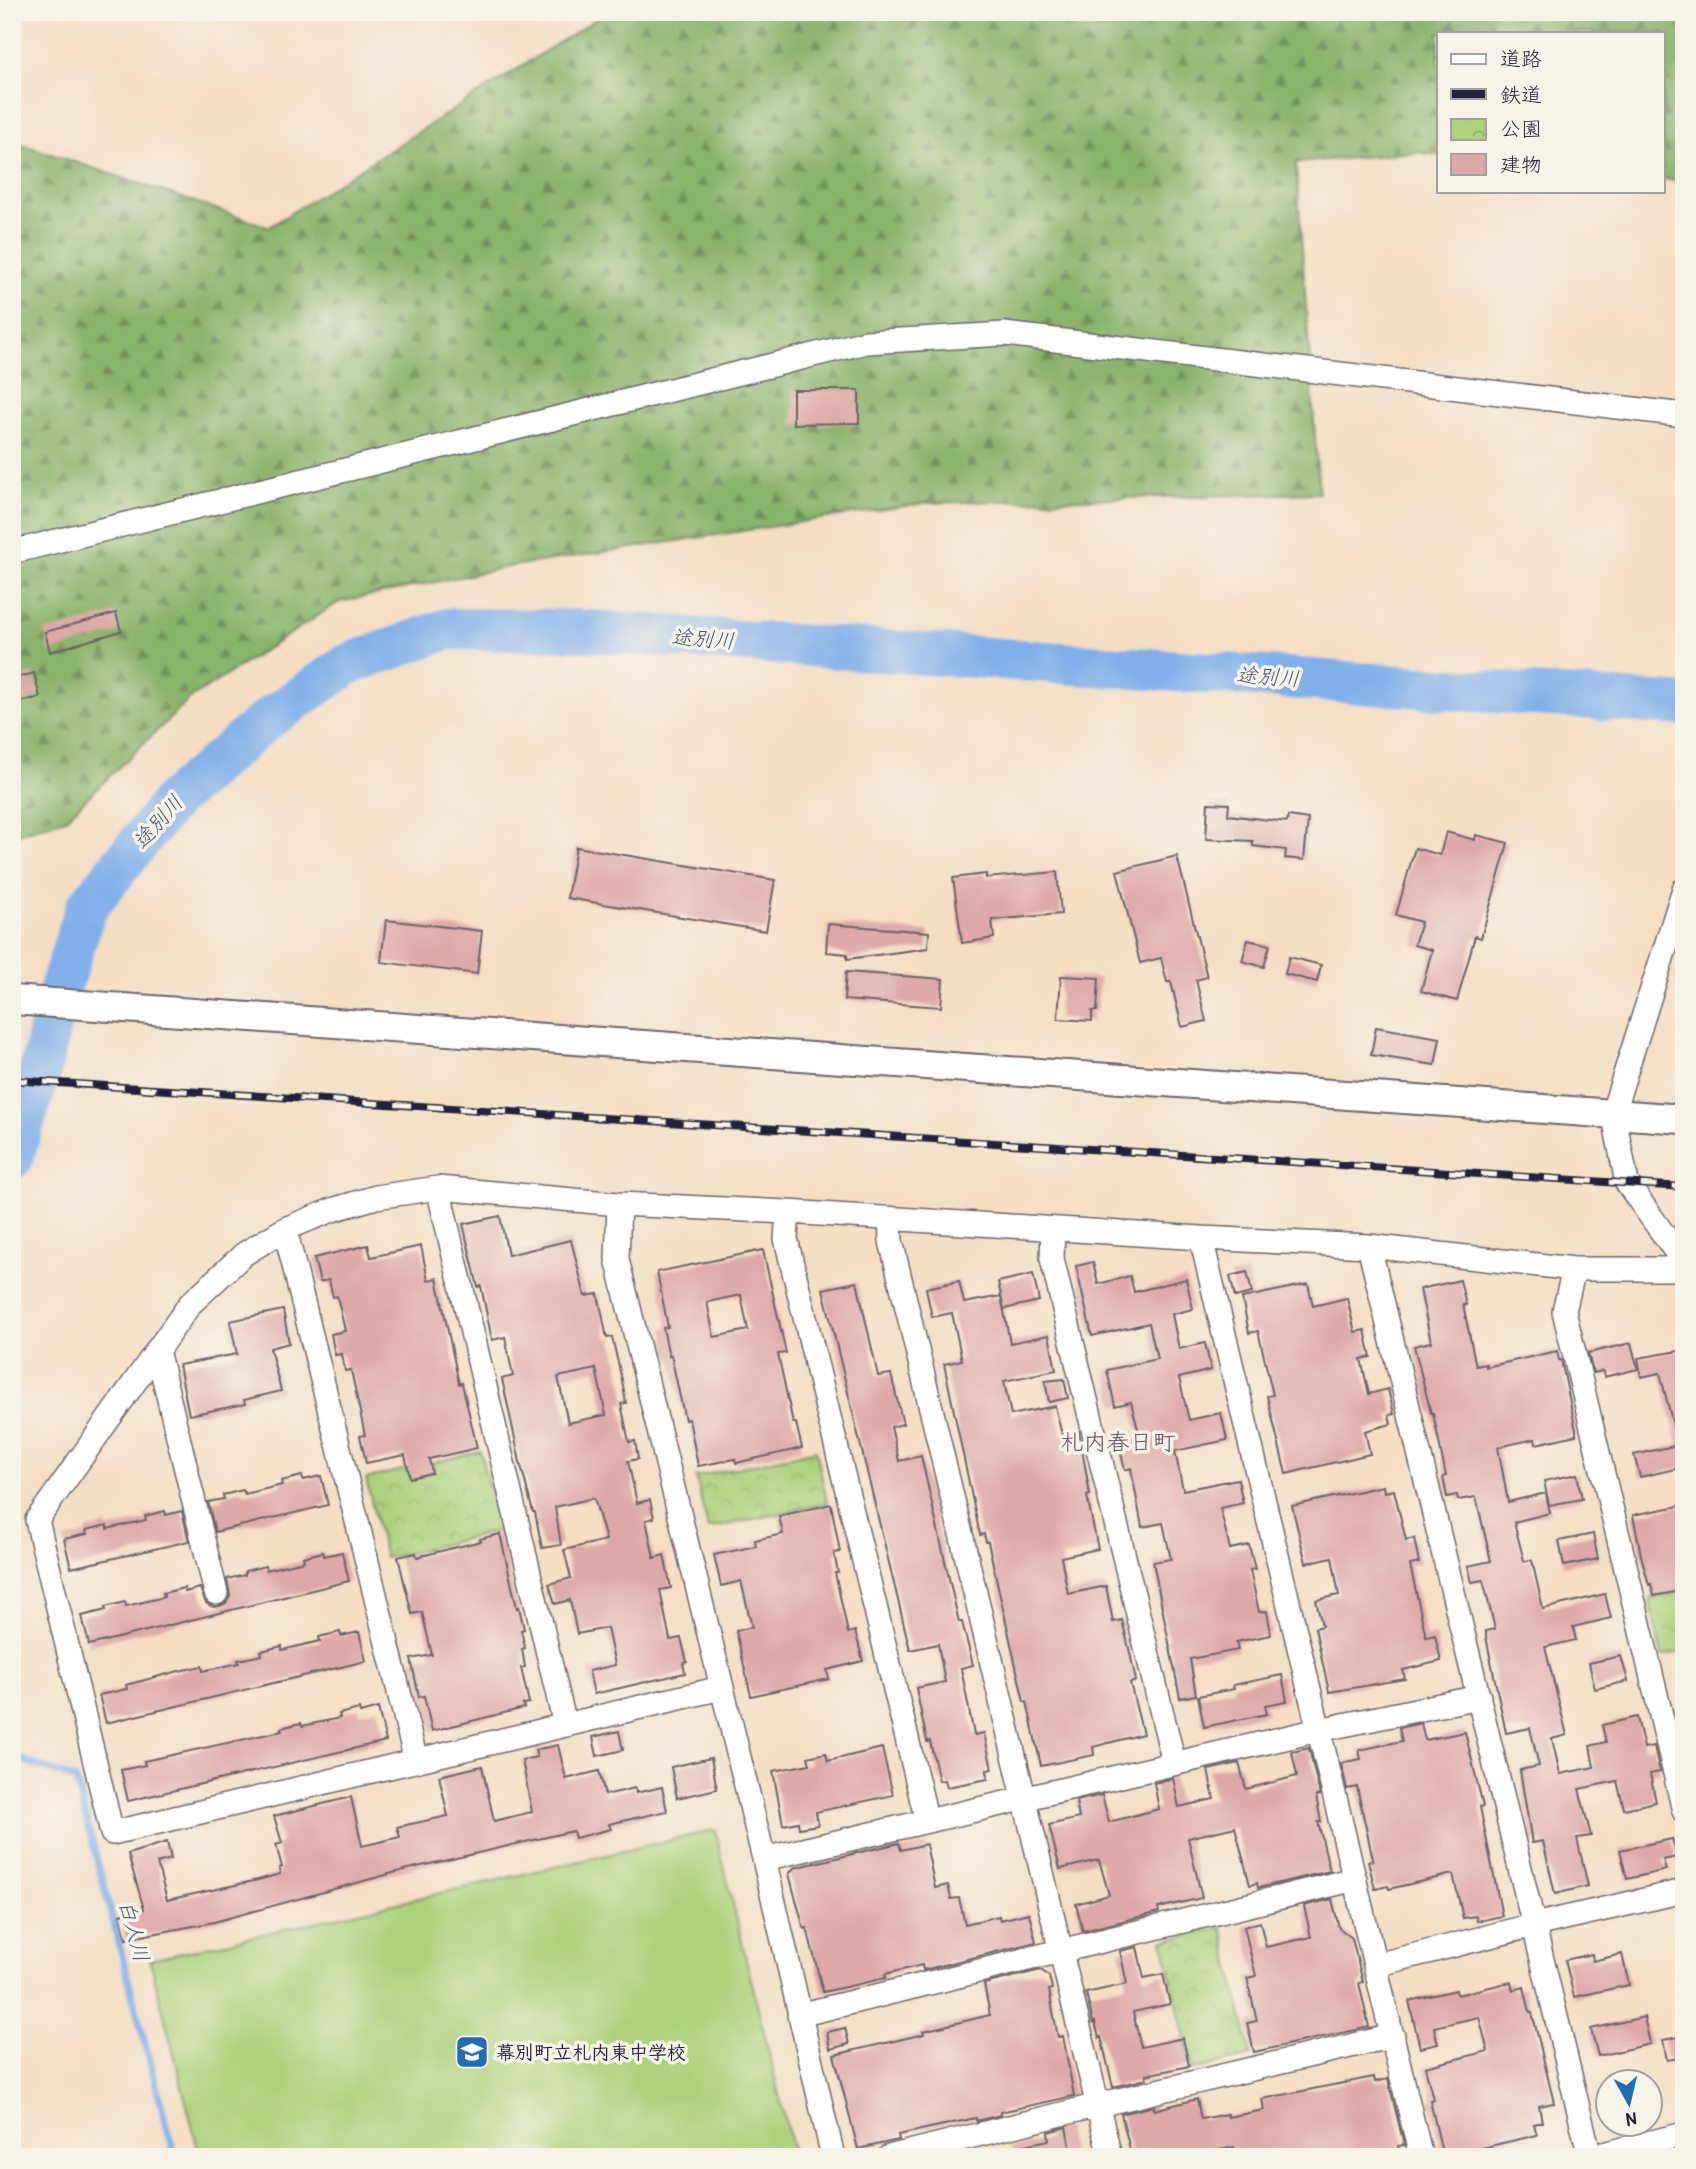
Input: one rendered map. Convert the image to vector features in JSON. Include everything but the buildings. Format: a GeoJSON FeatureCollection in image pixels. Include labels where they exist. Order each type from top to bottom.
{"type":"FeatureCollection","features":[{"type":"Feature","properties":{"kind":"street"},"geometry":{"type":"LineString","coordinates":[[12,552],[866,342],[1004,334],[1684,415]]}},
{"type":"Feature","properties":{"kind":"street"},"geometry":{"type":"LineString","coordinates":[[1684,889],[1614,1112],[1627,1183],[1684,1263]]}},
{"type":"Feature","properties":{"kind":"street"},"geometry":{"type":"LineString","coordinates":[[12,1000],[1684,1119]]}},
{"type":"Feature","properties":{"kind":"street"},"geometry":{"type":"LineString","coordinates":[[438,1188],[565,1725]]}},
{"type":"Feature","properties":{"kind":"street"},"geometry":{"type":"LineString","coordinates":[[721,1688],[112,1833],[37,1520],[190,1304],[244,1254],[285,1229],[331,1210],[376,1197],[438,1188],[619,1204],[1369,1246],[1574,1269],[1684,1269]]}},
{"type":"Feature","properties":{"kind":"street"},"geometry":{"type":"LineString","coordinates":[[619,1204],[617,1259],[764,1859],[833,2157]]}},
{"type":"Feature","properties":{"kind":"street"},"geometry":{"type":"LineString","coordinates":[[788,1212],[786,1239],[927,1821]]}},
{"type":"Feature","properties":{"kind":"street"},"geometry":{"type":"LineString","coordinates":[[890,1219],[891,1241],[1110,2157]]}},
{"type":"Feature","properties":{"kind":"street"},"geometry":{"type":"LineString","coordinates":[[285,1229],[416,1761]]}},
{"type":"Feature","properties":{"kind":"street"},"geometry":{"type":"LineString","coordinates":[[1053,1229],[1052,1259],[1174,1763]]}},
{"type":"Feature","properties":{"kind":"street"},"geometry":{"type":"LineString","coordinates":[[1201,1238],[1421,2157]]}},
{"type":"Feature","properties":{"kind":"street"},"geometry":{"type":"LineString","coordinates":[[1369,1246],[1590,2157],[1661,2148],[1684,2134]]}},
{"type":"Feature","properties":{"kind":"street"},"geometry":{"type":"LineString","coordinates":[[1574,1269],[1564,1311],[1684,1811]]}},
{"type":"Feature","properties":{"kind":"street"},"geometry":{"type":"LineString","coordinates":[[157,1350],[216,1593]]}},
{"type":"Feature","properties":{"kind":"street"},"geometry":{"type":"LineString","coordinates":[[764,1859],[1318,1730],[1479,1697]]}},
{"type":"Feature","properties":{"kind":"street"},"geometry":{"type":"LineString","coordinates":[[799,2015],[1354,1879]]}},
{"type":"Feature","properties":{"kind":"street"},"geometry":{"type":"LineString","coordinates":[[1376,1965],[1684,1891]]}},
{"type":"Feature","properties":{"kind":"street"},"geometry":{"type":"LineString","coordinates":[[889,2157],[1393,2036]]}},
{"type":"Feature","properties":{"kind":"green space"},"geometry":{"type":"Polygon","coordinates":[[[607,12],[1684,12],[1684,181],[1664,179],[1664,32],[1437,32],[1437,155],[1415,152],[1296,163],[1319,493],[925,503],[513,566],[339,602],[191,698],[65,819],[12,836],[12,141],[269,227],[607,12]]]}},
{"type":"Feature","properties":{"kind":"green space"},"geometry":{"type":"Polygon","coordinates":[[[816,1450],[827,1503],[708,1529],[696,1477],[816,1450]]]}},
{"type":"Feature","properties":{"kind":"green space"},"geometry":{"type":"Polygon","coordinates":[[[480,1451],[499,1531],[385,1558],[366,1479],[480,1451]]]}},
{"type":"Feature","properties":{"kind":"green space"},"geometry":{"type":"Polygon","coordinates":[[[1684,1591],[1684,1651],[1662,1656],[1649,1599],[1684,1591]]]}},
{"type":"Feature","properties":{"kind":"green space","name":"幕別町立札内東中学校"},"geometry":{"type":"Polygon","coordinates":[[[715,1830],[794,2157],[200,2157],[150,1960],[715,1830]]]}},
{"type":"Feature","properties":{"kind":"green space"},"geometry":{"type":"Polygon","coordinates":[[[1222,1928],[1251,2056],[1192,2070],[1163,1941],[1222,1928]]]}},
{"type":"Feature","properties":{"kind":"waterway","name":"途別川"},"geometry":{"type":"LineString","coordinates":[[12,1159],[40,1072],[53,1011],[86,908],[174,799],[265,721],[347,665],[447,629],[572,630],[1684,705]]}},
{"type":"Feature","properties":{"kind":"waterway","name":"白人川"},"geometry":{"type":"LineString","coordinates":[[12,1756],[76,1780],[175,2157]]}},
{"type":"Feature","properties":{"kind":"railway"},"geometry":{"type":"LineString","coordinates":[[12,1080],[1684,1187]]}},
{"type":"Feature","properties":{"kind":"place","name":"幕別町立札内東中学校"},"geometry":{"type":"Point","coordinates":[472,2052]}},
{"type":"Feature","properties":{"kind":"district","name":"札内春日町"},"geometry":{"type":"Point","coordinates":[1118,1442]}}]}
